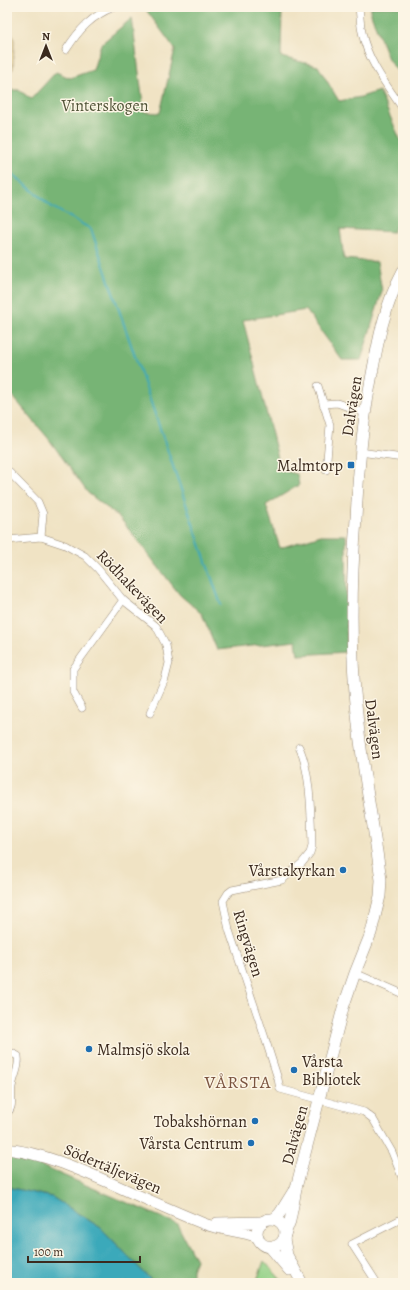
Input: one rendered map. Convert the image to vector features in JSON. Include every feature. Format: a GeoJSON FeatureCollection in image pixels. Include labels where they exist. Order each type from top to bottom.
{"type":"FeatureCollection","features":[{"type":"Feature","properties":{"kind":"main road","name":"Dalvägen"},"geometry":{"type":"LineString","coordinates":[[284,1236],[290,1221],[297,1184],[343,1008],[371,933],[380,896],[381,880],[357,716],[353,673],[351,631],[352,578],[360,452],[365,413],[384,316],[389,299],[403,271]]}},
{"type":"Feature","properties":{"kind":"main road","name":"Södertäljevägen"},"geometry":{"type":"LineString","coordinates":[[7,1149],[43,1156],[75,1167],[204,1224],[258,1237]]}},
{"type":"Feature","properties":{"kind":"main road","name":"Dalvägen"},"geometry":{"type":"LineString","coordinates":[[274,1219],[280,1213],[297,1184]]}},
{"type":"Feature","properties":{"kind":"main road"},"geometry":{"type":"LineString","coordinates":[[298,1283],[269,1246],[262,1243],[258,1237],[258,1228],[263,1222],[269,1219],[274,1219],[281,1223],[284,1227],[287,1255],[302,1283]]}},
{"type":"Feature","properties":{"kind":"main road","name":"Södertäljevägen"},"geometry":{"type":"LineString","coordinates":[[204,1224],[263,1222]]}},
{"type":"Feature","properties":{"kind":"main road"},"geometry":{"type":"LineString","coordinates":[[269,1246],[278,1245],[284,1236]]}},
{"type":"Feature","properties":{"kind":"street"},"geometry":{"type":"LineString","coordinates":[[66,50],[85,25],[102,13],[114,7]]}},
{"type":"Feature","properties":{"kind":"street"},"geometry":{"type":"LineString","coordinates":[[358,7],[362,32],[370,55],[403,109]]}},
{"type":"Feature","properties":{"kind":"street"},"geometry":{"type":"LineString","coordinates":[[318,386],[330,425],[326,470]]}},
{"type":"Feature","properties":{"kind":"street"},"geometry":{"type":"LineString","coordinates":[[324,404],[337,403],[365,413]]}},
{"type":"Feature","properties":{"kind":"street"},"geometry":{"type":"LineString","coordinates":[[360,452],[403,458]]}},
{"type":"Feature","properties":{"kind":"street"},"geometry":{"type":"LineString","coordinates":[[7,470],[38,502],[43,514],[41,537]]}},
{"type":"Feature","properties":{"kind":"street","name":"Rödhakevägen"},"geometry":{"type":"LineString","coordinates":[[7,540],[41,537],[65,545],[85,556],[98,569],[123,600],[156,626],[166,645],[169,663],[165,679],[150,713]]}},
{"type":"Feature","properties":{"kind":"street"},"geometry":{"type":"LineString","coordinates":[[82,708],[73,692],[73,670],[123,600]]}},
{"type":"Feature","properties":{"kind":"street","name":"Ringvägen"},"geometry":{"type":"LineString","coordinates":[[299,747],[304,757],[307,772],[312,846],[310,853],[302,863],[282,880],[236,888],[228,893],[223,901],[229,930],[274,1066],[280,1089],[319,1100]]}},
{"type":"Feature","properties":{"kind":"street"},"geometry":{"type":"LineString","coordinates":[[355,973],[403,994]]}},
{"type":"Feature","properties":{"kind":"street"},"geometry":{"type":"LineString","coordinates":[[7,1051],[18,1056],[19,1064],[9,1087],[12,1103],[7,1114]]}},
{"type":"Feature","properties":{"kind":"street"},"geometry":{"type":"LineString","coordinates":[[319,1100],[364,1112],[374,1119],[392,1152],[403,1180]]}},
{"type":"Feature","properties":{"kind":"street"},"geometry":{"type":"LineString","coordinates":[[377,1283],[352,1244],[403,1218]]}},
{"type":"Feature","properties":{"kind":"green space","name":"Vinterskogen"},"geometry":{"type":"Polygon","coordinates":[[[144,7],[282,7],[281,57],[318,66],[339,101],[361,97],[379,91],[403,146],[403,212],[393,232],[340,229],[344,259],[377,262],[382,291],[361,360],[342,360],[306,310],[243,320],[281,470],[297,474],[299,485],[266,505],[280,548],[321,535],[346,535],[347,652],[298,655],[296,641],[217,650],[202,614],[180,595],[120,518],[88,493],[48,438],[9,392],[7,392],[7,90],[19,90],[31,99],[56,72],[70,78],[93,70],[101,44],[132,18],[144,112],[160,113],[175,49],[144,7]]]}},
{"type":"Feature","properties":{"kind":"green space"},"geometry":{"type":"Polygon","coordinates":[[[371,7],[403,7],[403,79],[388,59],[371,14],[371,7]]]}},
{"type":"Feature","properties":{"kind":"green space"},"geometry":{"type":"Polygon","coordinates":[[[7,1157],[25,1159],[177,1224],[196,1260],[192,1270],[192,1283],[154,1283],[101,1228],[52,1197],[7,1187],[7,1157]]]}},
{"type":"Feature","properties":{"kind":"green space"},"geometry":{"type":"Polygon","coordinates":[[[264,1261],[284,1283],[256,1283],[264,1261]]]}},
{"type":"Feature","properties":{"kind":"sand"},"geometry":{"type":"Polygon","coordinates":[[[7,20],[14,40],[13,69],[7,74],[7,20]]]}},
{"type":"Feature","properties":{"kind":"water"},"geometry":{"type":"Polygon","coordinates":[[[7,1187],[52,1197],[101,1228],[154,1283],[7,1283],[7,1187]]]}},
{"type":"Feature","properties":{"kind":"waterway"},"geometry":{"type":"LineString","coordinates":[[7,169],[52,207],[91,229],[221,605]]}},
{"type":"Feature","properties":{"kind":"place","name":"Malmtorp"},"geometry":{"type":"Point","coordinates":[351,465]}},
{"type":"Feature","properties":{"kind":"place","name":"Vårstakyrkan"},"geometry":{"type":"Point","coordinates":[343,870]}},
{"type":"Feature","properties":{"kind":"place","name":"Malmsjö skola"},"geometry":{"type":"Point","coordinates":[89,1049]}},
{"type":"Feature","properties":{"kind":"place","name":"Vårsta Bibliotek"},"geometry":{"type":"Point","coordinates":[294,1070]}},
{"type":"Feature","properties":{"kind":"place","name":"Tobakshörnan"},"geometry":{"type":"Point","coordinates":[255,1121]}},
{"type":"Feature","properties":{"kind":"place","name":"Vårsta Centrum"},"geometry":{"type":"Point","coordinates":[251,1143]}},
{"type":"Feature","properties":{"kind":"district","name":"VÅRSTA"},"geometry":{"type":"Point","coordinates":[238,1082]}}]}
